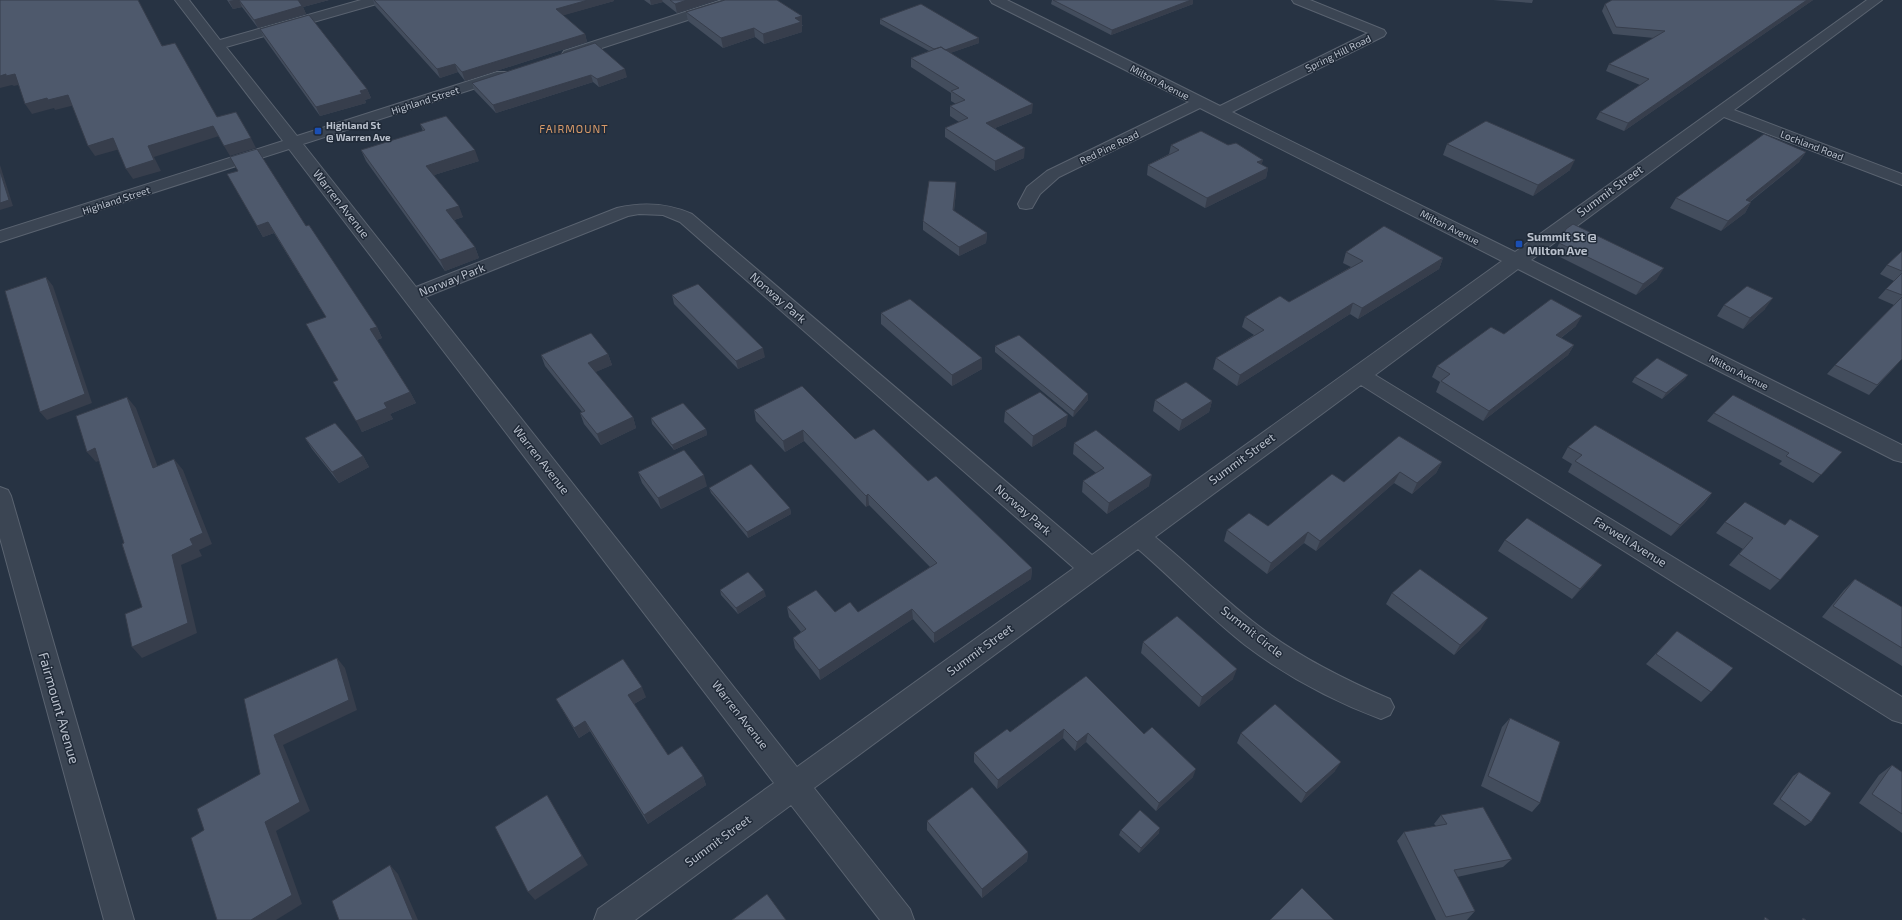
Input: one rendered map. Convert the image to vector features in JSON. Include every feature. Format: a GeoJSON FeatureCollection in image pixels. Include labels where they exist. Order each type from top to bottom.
{"type":"FeatureCollection","features":[{"type":"Feature","properties":{"kind":"street","name":"Warren Avenue"},"geometry":{"type":"LineString","coordinates":[[182,0],[899,920]]}},
{"type":"Feature","properties":{"kind":"street"},"geometry":{"type":"LineString","coordinates":[[217,45],[375,0]]}},
{"type":"Feature","properties":{"kind":"street"},"geometry":{"type":"LineString","coordinates":[[555,58],[735,0]]}},
{"type":"Feature","properties":{"kind":"street","name":"Milton Avenue"},"geometry":{"type":"LineString","coordinates":[[997,0],[1901,451]]}},
{"type":"Feature","properties":{"kind":"street","name":"Spring Hill Road"},"geometry":{"type":"LineString","coordinates":[[1220,112],[1379,33],[1299,0]]}},
{"type":"Feature","properties":{"kind":"street","name":"Summit Street"},"geometry":{"type":"LineString","coordinates":[[609,920],[1358,374],[1875,0]]}},
{"type":"Feature","properties":{"kind":"street","name":"Highland Street"},"geometry":{"type":"LineString","coordinates":[[0,237],[518,70]]}},
{"type":"Feature","properties":{"kind":"street","name":"Red Pine Road"},"geometry":{"type":"LineString","coordinates":[[1026,204],[1033,191],[1053,174],[1201,102]]}},
{"type":"Feature","properties":{"kind":"street","name":"Lochland Road"},"geometry":{"type":"LineString","coordinates":[[1722,111],[1902,180]]}},
{"type":"Feature","properties":{"kind":"street","name":"Norway Park"},"geometry":{"type":"LineString","coordinates":[[413,296],[622,212],[646,208],[657,208],[678,214],[692,223],[1091,569]]}},
{"type":"Feature","properties":{"kind":"street","name":"Farwell Avenue"},"geometry":{"type":"LineString","coordinates":[[1358,374],[1902,711]]}},
{"type":"Feature","properties":{"kind":"street","name":"Fairmount Avenue"},"geometry":{"type":"LineString","coordinates":[[0,496],[119,920]]}},
{"type":"Feature","properties":{"kind":"street","name":"Summit Circle"},"geometry":{"type":"LineString","coordinates":[[1137,535],[1254,637],[1314,676],[1358,698],[1381,707]]}},
{"type":"Feature","properties":{"kind":"building"},"geometry":{"type":"Polygon","coordinates":[[[0,0],[138,0],[162,46],[175,43],[217,117],[236,112],[251,138],[224,146],[213,126],[148,146],[154,160],[126,169],[113,138],[88,146],[68,95],[48,100],[47,98],[25,104],[15,74],[0,76],[0,0]]]}},
{"type":"Feature","properties":{"kind":"building"},"geometry":{"type":"Polygon","coordinates":[[[239,0],[298,0],[302,6],[254,20],[239,0]]]}},
{"type":"Feature","properties":{"kind":"building"},"geometry":{"type":"Polygon","coordinates":[[[374,0],[588,0],[556,9],[585,34],[462,72],[455,64],[437,69],[374,0]]]}},
{"type":"Feature","properties":{"kind":"building"},"geometry":{"type":"Polygon","coordinates":[[[670,0],[687,0],[675,4],[670,0]]]}},
{"type":"Feature","properties":{"kind":"building"},"geometry":{"type":"Polygon","coordinates":[[[725,0],[777,0],[802,16],[795,18],[801,22],[763,34],[754,28],[721,38],[686,12],[725,0]]]}},
{"type":"Feature","properties":{"kind":"building"},"geometry":{"type":"Polygon","coordinates":[[[1053,0],[1191,0],[1112,30],[1053,0]]]}},
{"type":"Feature","properties":{"kind":"building"},"geometry":{"type":"Polygon","coordinates":[[[1612,0],[1807,0],[1628,123],[1600,112],[1649,79],[1609,64],[1665,31],[1616,27],[1605,4],[1612,0]]]}},
{"type":"Feature","properties":{"kind":"building"},"geometry":{"type":"Polygon","coordinates":[[[921,4],[979,38],[945,50],[941,47],[934,49],[880,19],[921,4]]]}},
{"type":"Feature","properties":{"kind":"building"},"geometry":{"type":"Polygon","coordinates":[[[309,15],[367,89],[360,91],[362,94],[316,107],[260,29],[309,15]]]}},
{"type":"Feature","properties":{"kind":"building"},"geometry":{"type":"Polygon","coordinates":[[[595,43],[625,69],[597,79],[591,75],[493,105],[472,83],[595,43]]]}},
{"type":"Feature","properties":{"kind":"building"},"geometry":{"type":"Polygon","coordinates":[[[941,47],[1033,104],[986,123],[1025,148],[995,161],[945,128],[968,118],[950,106],[965,100],[951,91],[959,88],[911,58],[941,47]]]}},
{"type":"Feature","properties":{"kind":"building"},"geometry":{"type":"Polygon","coordinates":[[[446,116],[475,150],[426,166],[459,206],[446,210],[475,247],[440,260],[361,150],[425,130],[420,124],[446,116]]]}},
{"type":"Feature","properties":{"kind":"building"},"geometry":{"type":"Polygon","coordinates":[[[1486,121],[1575,160],[1538,185],[1447,144],[1486,121]]]}},
{"type":"Feature","properties":{"kind":"building"},"geometry":{"type":"Polygon","coordinates":[[[1201,131],[1228,145],[1236,143],[1263,160],[1257,162],[1268,168],[1207,198],[1148,165],[1179,150],[1171,145],[1201,131]]]}},
{"type":"Feature","properties":{"kind":"building"},"geometry":{"type":"Polygon","coordinates":[[[1764,134],[1806,152],[1746,200],[1751,202],[1728,221],[1676,198],[1764,134]]]}},
{"type":"Feature","properties":{"kind":"building"},"geometry":{"type":"Polygon","coordinates":[[[257,149],[306,226],[309,225],[377,327],[370,329],[410,392],[384,403],[387,408],[356,421],[333,382],[338,380],[306,324],[326,317],[268,222],[257,226],[227,174],[238,171],[230,157],[257,149]]]}},
{"type":"Feature","properties":{"kind":"building"},"geometry":{"type":"Polygon","coordinates":[[[0,171],[9,200],[0,203],[0,171]]]}},
{"type":"Feature","properties":{"kind":"building"},"geometry":{"type":"Polygon","coordinates":[[[929,181],[956,182],[953,210],[987,233],[959,247],[923,221],[929,181]]]}},
{"type":"Feature","properties":{"kind":"building"},"geometry":{"type":"Polygon","coordinates":[[[1573,224],[1664,268],[1643,284],[1559,243],[1566,229],[1573,224]]]}},
{"type":"Feature","properties":{"kind":"building"},"geometry":{"type":"Polygon","coordinates":[[[1384,226],[1443,258],[1362,308],[1353,303],[1240,375],[1216,358],[1264,330],[1245,317],[1280,296],[1289,302],[1363,261],[1346,252],[1384,226]]]}},
{"type":"Feature","properties":{"kind":"building"},"geometry":{"type":"Polygon","coordinates":[[[1902,251],[1902,271],[1887,265],[1902,251]]]}},
{"type":"Feature","properties":{"kind":"building"},"geometry":{"type":"Polygon","coordinates":[[[1902,273],[1902,295],[1886,289],[1902,273]]]}},
{"type":"Feature","properties":{"kind":"building"},"geometry":{"type":"Polygon","coordinates":[[[46,277],[85,394],[40,412],[5,291],[46,277]]]}},
{"type":"Feature","properties":{"kind":"building"},"geometry":{"type":"Polygon","coordinates":[[[698,284],[763,348],[736,361],[672,295],[698,284]]]}},
{"type":"Feature","properties":{"kind":"building"},"geometry":{"type":"Polygon","coordinates":[[[1747,286],[1773,298],[1750,318],[1724,305],[1747,286]]]}},
{"type":"Feature","properties":{"kind":"building"},"geometry":{"type":"Polygon","coordinates":[[[1902,297],[1902,359],[1877,385],[1835,365],[1902,297]]]}},
{"type":"Feature","properties":{"kind":"building"},"geometry":{"type":"Polygon","coordinates":[[[910,299],[982,358],[952,375],[881,313],[910,299]]]}},
{"type":"Feature","properties":{"kind":"building"},"geometry":{"type":"Polygon","coordinates":[[[1551,299],[1582,316],[1556,335],[1574,345],[1489,411],[1441,381],[1450,374],[1437,366],[1491,327],[1504,334],[1551,299]]]}},
{"type":"Feature","properties":{"kind":"building"},"geometry":{"type":"Polygon","coordinates":[[[591,333],[608,354],[588,363],[633,417],[597,434],[580,413],[585,411],[541,355],[591,333]]]}},
{"type":"Feature","properties":{"kind":"building"},"geometry":{"type":"Polygon","coordinates":[[[1019,335],[1088,394],[1074,411],[995,346],[1019,335]]]}},
{"type":"Feature","properties":{"kind":"building"},"geometry":{"type":"Polygon","coordinates":[[[1657,358],[1688,375],[1666,393],[1635,377],[1657,358]]]}},
{"type":"Feature","properties":{"kind":"building"},"geometry":{"type":"Polygon","coordinates":[[[1186,382],[1212,401],[1182,420],[1155,400],[1186,382]]]}},
{"type":"Feature","properties":{"kind":"building"},"geometry":{"type":"Polygon","coordinates":[[[802,386],[855,439],[874,429],[928,481],[936,476],[1032,568],[934,633],[912,609],[819,670],[793,638],[806,629],[787,607],[816,590],[835,612],[850,602],[858,612],[937,563],[868,494],[866,496],[803,430],[783,441],[754,410],[802,386]]]}},
{"type":"Feature","properties":{"kind":"building"},"geometry":{"type":"Polygon","coordinates":[[[1040,392],[1068,415],[1033,436],[1005,411],[1040,392]]]}},
{"type":"Feature","properties":{"kind":"building"},"geometry":{"type":"Polygon","coordinates":[[[1733,395],[1842,452],[1821,475],[1786,456],[1789,453],[1714,413],[1733,395]]]}},
{"type":"Feature","properties":{"kind":"building"},"geometry":{"type":"Polygon","coordinates":[[[127,397],[153,468],[174,459],[203,533],[190,539],[193,545],[172,555],[188,623],[132,647],[125,614],[142,607],[122,544],[124,543],[95,448],[87,452],[76,416],[127,397]]]}},
{"type":"Feature","properties":{"kind":"building"},"geometry":{"type":"Polygon","coordinates":[[[683,403],[706,429],[672,445],[651,418],[683,403]]]}},
{"type":"Feature","properties":{"kind":"building"},"geometry":{"type":"Polygon","coordinates":[[[335,423],[363,456],[332,472],[305,438],[335,423]]]}},
{"type":"Feature","properties":{"kind":"building"},"geometry":{"type":"Polygon","coordinates":[[[1595,425],[1712,493],[1680,525],[1575,461],[1582,455],[1568,447],[1595,425]]]}},
{"type":"Feature","properties":{"kind":"building"},"geometry":{"type":"Polygon","coordinates":[[[1096,430],[1152,475],[1109,503],[1083,481],[1104,468],[1074,443],[1096,430]]]}},
{"type":"Feature","properties":{"kind":"building"},"geometry":{"type":"Polygon","coordinates":[[[1399,436],[1442,462],[1417,483],[1400,472],[1320,541],[1308,532],[1271,563],[1227,530],[1249,513],[1268,526],[1332,474],[1344,482],[1399,436]]]}},
{"type":"Feature","properties":{"kind":"building"},"geometry":{"type":"Polygon","coordinates":[[[684,450],[704,475],[658,498],[638,472],[684,450]]]}},
{"type":"Feature","properties":{"kind":"building"},"geometry":{"type":"Polygon","coordinates":[[[751,464],[790,508],[747,532],[709,488],[751,464]]]}},
{"type":"Feature","properties":{"kind":"building"},"geometry":{"type":"Polygon","coordinates":[[[1745,502],[1785,525],[1790,519],[1819,536],[1780,580],[1739,554],[1753,538],[1725,522],[1745,502]]]}},
{"type":"Feature","properties":{"kind":"building"},"geometry":{"type":"Polygon","coordinates":[[[1527,518],[1602,565],[1580,589],[1505,540],[1527,518]]]}},
{"type":"Feature","properties":{"kind":"building"},"geometry":{"type":"Polygon","coordinates":[[[1420,569],[1488,618],[1460,645],[1392,593],[1420,569]]]}},
{"type":"Feature","properties":{"kind":"building"},"geometry":{"type":"Polygon","coordinates":[[[748,572],[764,590],[736,608],[720,590],[748,572]]]}},
{"type":"Feature","properties":{"kind":"building"},"geometry":{"type":"Polygon","coordinates":[[[1855,579],[1902,607],[1902,648],[1833,606],[1855,579]]]}},
{"type":"Feature","properties":{"kind":"building"},"geometry":{"type":"Polygon","coordinates":[[[1177,616],[1237,669],[1202,697],[1143,642],[1177,616]]]}},
{"type":"Feature","properties":{"kind":"building"},"geometry":{"type":"Polygon","coordinates":[[[1677,631],[1733,668],[1711,692],[1656,654],[1677,631]]]}},
{"type":"Feature","properties":{"kind":"building"},"geometry":{"type":"Polygon","coordinates":[[[337,658],[349,700],[274,735],[300,802],[265,822],[292,895],[251,920],[217,920],[191,838],[204,830],[197,809],[260,774],[244,699],[337,658]]]}},
{"type":"Feature","properties":{"kind":"building"},"geometry":{"type":"Polygon","coordinates":[[[623,659],[642,687],[628,695],[668,755],[682,746],[703,776],[644,815],[585,721],[574,728],[556,699],[623,659]]]}},
{"type":"Feature","properties":{"kind":"building"},"geometry":{"type":"Polygon","coordinates":[[[1086,676],[1144,734],[1152,727],[1196,769],[1159,803],[1088,733],[1077,742],[1064,729],[998,780],[974,753],[1007,729],[1010,732],[1086,676]]]}},
{"type":"Feature","properties":{"kind":"building"},"geometry":{"type":"Polygon","coordinates":[[[1275,704],[1341,762],[1306,793],[1241,733],[1275,704]]]}},
{"type":"Feature","properties":{"kind":"building"},"geometry":{"type":"Polygon","coordinates":[[[1510,718],[1560,742],[1540,803],[1488,776],[1510,718]]]}},
{"type":"Feature","properties":{"kind":"building"},"geometry":{"type":"Polygon","coordinates":[[[1892,765],[1902,772],[1902,814],[1872,794],[1892,765]]]}},
{"type":"Feature","properties":{"kind":"building"},"geometry":{"type":"Polygon","coordinates":[[[1799,772],[1831,793],[1811,822],[1780,799],[1799,772]]]}},
{"type":"Feature","properties":{"kind":"building"},"geometry":{"type":"Polygon","coordinates":[[[972,787],[1028,852],[982,889],[927,821],[972,787]]]}},
{"type":"Feature","properties":{"kind":"building"},"geometry":{"type":"Polygon","coordinates":[[[547,795],[582,856],[528,892],[495,827],[547,795]]]}},
{"type":"Feature","properties":{"kind":"building"},"geometry":{"type":"Polygon","coordinates":[[[1483,807],[1512,859],[1454,870],[1475,911],[1446,917],[1404,832],[1447,824],[1441,815],[1483,807]]]}},
{"type":"Feature","properties":{"kind":"building"},"geometry":{"type":"Polygon","coordinates":[[[1140,810],[1160,828],[1141,848],[1121,830],[1140,810]]]}},
{"type":"Feature","properties":{"kind":"building"},"geometry":{"type":"Polygon","coordinates":[[[390,865],[413,920],[339,920],[332,901],[390,865]]]}},
{"type":"Feature","properties":{"kind":"building"},"geometry":{"type":"Polygon","coordinates":[[[1302,888],[1334,920],[1270,920],[1302,888]]]}},
{"type":"Feature","properties":{"kind":"building"},"geometry":{"type":"Polygon","coordinates":[[[767,894],[786,920],[732,920],[767,894]]]}},
{"type":"Feature","properties":{"kind":"place","name":"Highland St @ Warren Ave"},"geometry":{"type":"Point","coordinates":[318,131]}},
{"type":"Feature","properties":{"kind":"place","name":"Summit St @ Milton Ave"},"geometry":{"type":"Point","coordinates":[1519,244]}},
{"type":"Feature","properties":{"kind":"district","name":"FAIRMOUNT"},"geometry":{"type":"Point","coordinates":[574,129]}}]}
